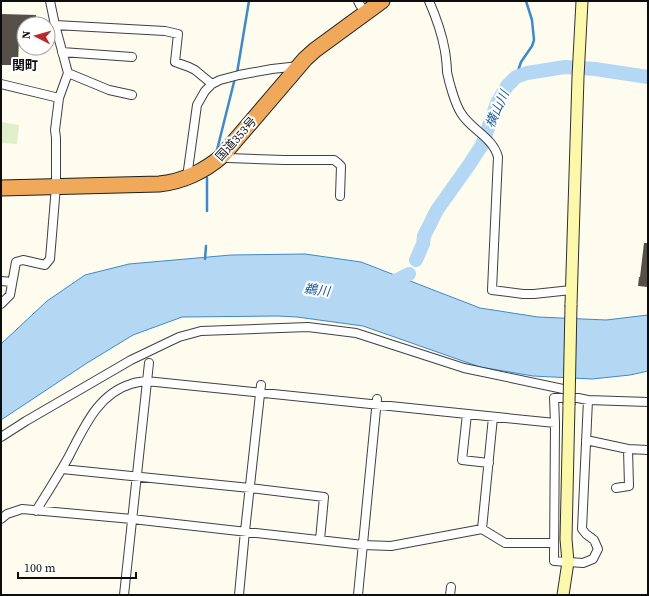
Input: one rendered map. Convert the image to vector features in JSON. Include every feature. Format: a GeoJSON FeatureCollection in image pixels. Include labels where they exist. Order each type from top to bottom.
{"type":"FeatureCollection","features":[{"type":"Feature","properties":{"kind":"highway","name":"国道353号"},"geometry":{"type":"LineString","coordinates":[[1,188],[159,184],[174,182],[207,168],[222,156],[305,59],[362,7],[382,1]]}},
{"type":"Feature","properties":{"kind":"street"},"geometry":{"type":"LineString","coordinates":[[50,1],[52,16]]}},
{"type":"Feature","properties":{"kind":"street"},"geometry":{"type":"LineString","coordinates":[[430,1],[445,49],[448,74],[457,105],[463,116],[494,148],[498,157],[492,290],[517,294],[534,294],[571,290]]}},
{"type":"Feature","properties":{"kind":"street"},"geometry":{"type":"LineString","coordinates":[[563,595],[568,562],[566,539],[571,290],[582,1]]}},
{"type":"Feature","properties":{"kind":"street"},"geometry":{"type":"LineString","coordinates":[[56,25],[165,31],[178,34],[175,62],[195,70],[212,84]]}},
{"type":"Feature","properties":{"kind":"street"},"geometry":{"type":"LineString","coordinates":[[1,304],[10,295],[16,262],[23,260],[45,265],[50,259],[56,186],[55,130],[59,98],[68,73],[56,32]]}},
{"type":"Feature","properties":{"kind":"street"},"geometry":{"type":"LineString","coordinates":[[62,52],[132,57]]}},
{"type":"Feature","properties":{"kind":"street"},"geometry":{"type":"LineString","coordinates":[[188,176],[197,105],[205,91],[212,84],[220,80],[272,68],[299,66]]}},
{"type":"Feature","properties":{"kind":"street"},"geometry":{"type":"LineString","coordinates":[[68,73],[109,90],[132,94]]}},
{"type":"Feature","properties":{"kind":"street"},"geometry":{"type":"LineString","coordinates":[[1,84],[59,98]]}},
{"type":"Feature","properties":{"kind":"street"},"geometry":{"type":"LineString","coordinates":[[222,156],[228,158],[284,160],[334,160],[341,166],[340,196]]}},
{"type":"Feature","properties":{"kind":"street"},"geometry":{"type":"LineString","coordinates":[[1,281],[12,282]]}},
{"type":"Feature","properties":{"kind":"street"},"geometry":{"type":"LineString","coordinates":[[1,437],[131,360],[179,337],[201,331],[308,327],[356,333],[464,368],[563,388]]}},
{"type":"Feature","properties":{"kind":"street"},"geometry":{"type":"LineString","coordinates":[[124,595],[149,363]]}},
{"type":"Feature","properties":{"kind":"street"},"geometry":{"type":"LineString","coordinates":[[36,511],[62,469],[94,411],[104,400],[118,389],[124,386],[146,381],[261,389],[555,423]]}},
{"type":"Feature","properties":{"kind":"street"},"geometry":{"type":"LineString","coordinates":[[239,595],[261,389]]}},
{"type":"Feature","properties":{"kind":"street"},"geometry":{"type":"LineString","coordinates":[[588,400],[582,529],[594,540],[598,549],[593,559],[584,563],[554,561],[554,398],[648,402]]}},
{"type":"Feature","properties":{"kind":"street"},"geometry":{"type":"LineString","coordinates":[[358,595],[377,402]]}},
{"type":"Feature","properties":{"kind":"street"},"geometry":{"type":"LineString","coordinates":[[467,414],[462,460],[489,463]]}},
{"type":"Feature","properties":{"kind":"street"},"geometry":{"type":"LineString","coordinates":[[482,529],[493,417]]}},
{"type":"Feature","properties":{"kind":"street"},"geometry":{"type":"LineString","coordinates":[[586,440],[628,449],[648,450]]}},
{"type":"Feature","properties":{"kind":"street"},"geometry":{"type":"LineString","coordinates":[[616,488],[629,486],[628,449]]}},
{"type":"Feature","properties":{"kind":"street"},"geometry":{"type":"LineString","coordinates":[[62,469],[324,497],[320,540]]}},
{"type":"Feature","properties":{"kind":"street"},"geometry":{"type":"LineString","coordinates":[[1,519],[7,514],[22,509],[132,519],[363,545],[391,546],[482,529],[505,543],[554,543]]}},
{"type":"Feature","properties":{"kind":"green space"},"geometry":{"type":"Polygon","coordinates":[[[1,122],[19,125],[17,144],[1,143],[1,122]]]}},
{"type":"Feature","properties":{"kind":"water","name":"鵜川"},"geometry":{"type":"Polygon","coordinates":[[[305,254],[361,262],[480,308],[538,317],[606,320],[648,315],[648,371],[630,375],[592,379],[533,376],[480,367],[363,326],[297,317],[278,316],[182,317],[133,335],[87,363],[1,420],[1,344],[47,301],[85,275],[129,264],[231,255],[305,254]]]}},
{"type":"Feature","properties":{"kind":"building"},"geometry":{"type":"Polygon","coordinates":[[[1,14],[36,15],[16,16],[16,56],[18,56],[18,65],[1,65],[1,14]]]}},
{"type":"Feature","properties":{"kind":"building"},"geometry":{"type":"Polygon","coordinates":[[[644,243],[648,243],[648,287],[638,286],[644,243]]]}},
{"type":"Feature","properties":{"kind":"waterway"},"geometry":{"type":"LineString","coordinates":[[237,73],[249,1]]}},
{"type":"Feature","properties":{"kind":"waterway"},"geometry":{"type":"LineString","coordinates":[[516,77],[521,62],[532,46],[534,40],[532,20],[526,1]]}},
{"type":"Feature","properties":{"kind":"waterway","name":"横山川"},"geometry":{"type":"LineString","coordinates":[[416,260],[423,244],[424,236],[437,210],[482,145],[497,103],[507,86],[516,77],[527,73],[565,67],[595,69],[648,77]]}},
{"type":"Feature","properties":{"kind":"waterway"},"geometry":{"type":"LineString","coordinates":[[217,150],[235,78]]}},
{"type":"Feature","properties":{"kind":"waterway"},"geometry":{"type":"LineString","coordinates":[[207,178],[207,211]]}},
{"type":"Feature","properties":{"kind":"waterway"},"geometry":{"type":"LineString","coordinates":[[205,259],[206,246]]}},
{"type":"Feature","properties":{"kind":"waterway","name":"横山川"},"geometry":{"type":"LineString","coordinates":[[385,286],[409,274]]}},
{"type":"Feature","properties":{"kind":"district","name":"関町"},"geometry":{"type":"Point","coordinates":[25,65]}}]}
